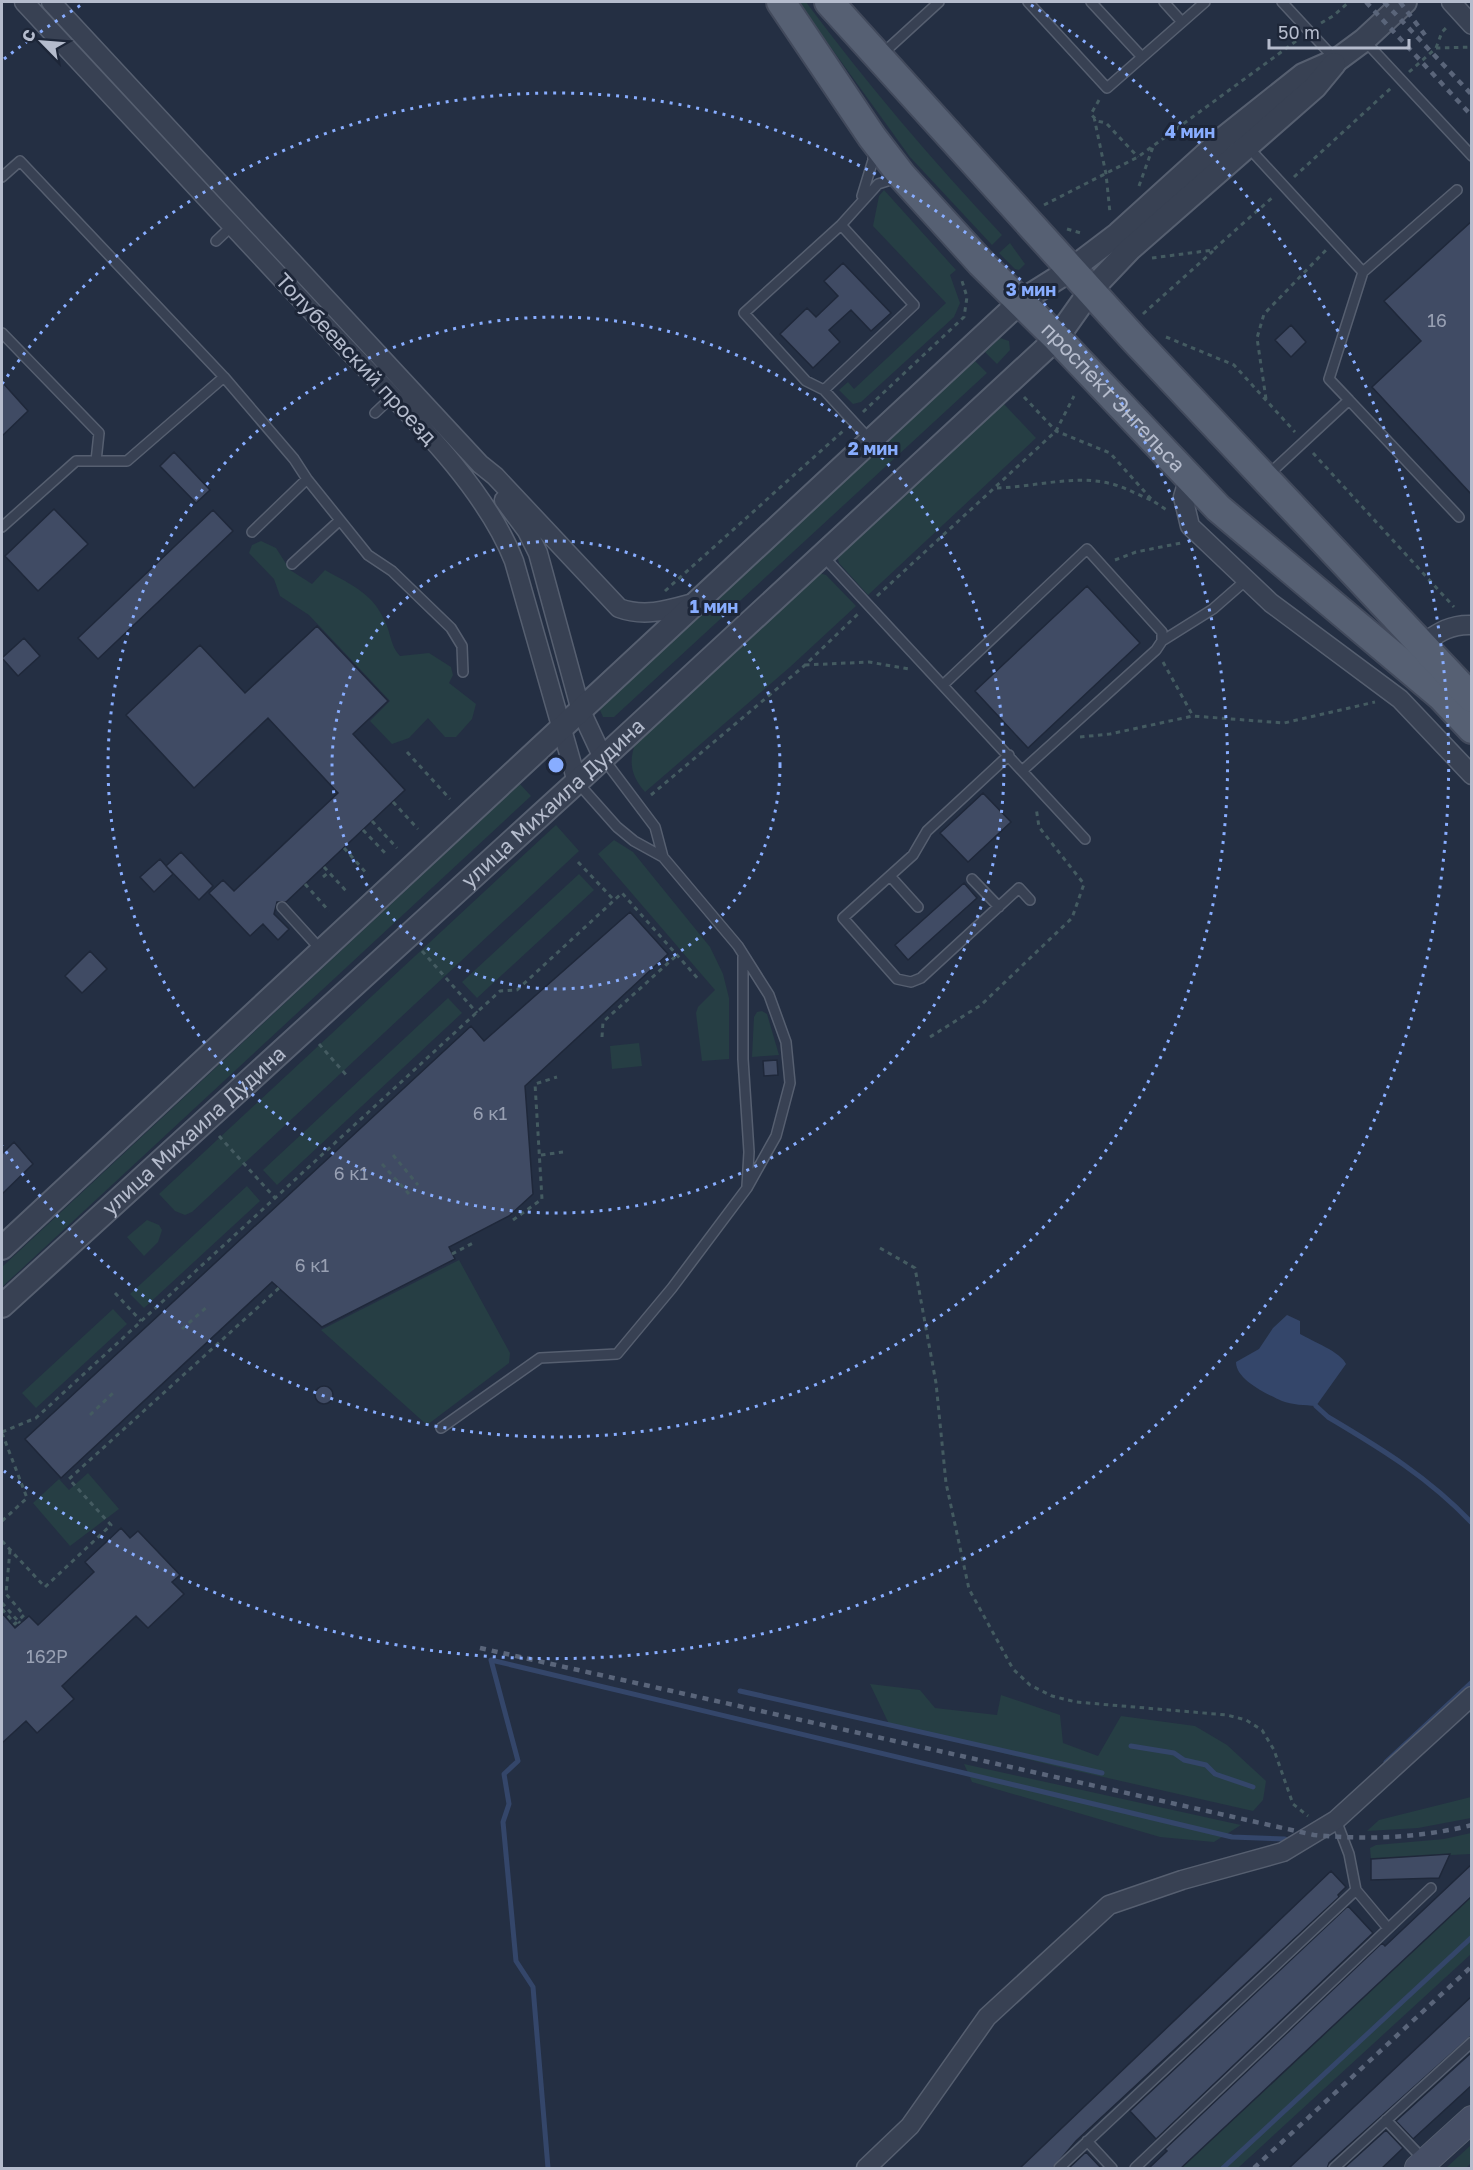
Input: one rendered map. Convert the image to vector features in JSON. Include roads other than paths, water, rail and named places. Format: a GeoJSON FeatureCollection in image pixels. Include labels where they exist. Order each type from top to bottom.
{"type":"FeatureCollection","features":[{"type":"Feature","properties":{"kind":"main road","name":"проспект Энгельса"},"geometry":{"type":"LineString","coordinates":[[781,2],[872,137],[902,176],[981,263],[1057,338],[1218,508],[1457,692]]}},
{"type":"Feature","properties":{"kind":"main road"},"geometry":{"type":"LineString","coordinates":[[829,2],[1091,290],[1422,644],[1457,692],[1472,729]]}},
{"type":"Feature","properties":{"kind":"main road"},"geometry":{"type":"LineString","coordinates":[[1422,2165],[1472,2119]]}},
{"type":"Feature","properties":{"kind":"street","name":"Толубеевский проезд"},"geometry":{"type":"LineString","coordinates":[[24,2],[392,397],[482,500],[504,534],[526,602],[577,782]]}},
{"type":"Feature","properties":{"kind":"street","name":"Толубеевский проезд"},"geometry":{"type":"LineString","coordinates":[[51,2],[480,464],[527,531],[538,552],[581,711],[603,758]]}},
{"type":"Feature","properties":{"kind":"street"},"geometry":{"type":"LineString","coordinates":[[1336,60],[1364,40],[1405,2]]}},
{"type":"Feature","properties":{"kind":"street"},"geometry":{"type":"LineString","coordinates":[[1451,2],[1472,25]]}},
{"type":"Feature","properties":{"kind":"street","name":"улица Михаила Дудина"},"geometry":{"type":"LineString","coordinates":[[2,1306],[577,782],[1057,338],[1091,290],[1130,249],[1315,87],[1336,60]]}},
{"type":"Feature","properties":{"kind":"street","name":"улица Михаила Дудина"},"geometry":{"type":"LineString","coordinates":[[2,1248],[1021,301],[1072,269],[1118,234],[1225,136],[1303,75],[1336,60]]}},
{"type":"Feature","properties":{"kind":"street","name":"Толубеевский проезд"},"geometry":{"type":"LineString","coordinates":[[480,464],[495,476],[619,608],[633,613],[645,613],[699,601]]}},
{"type":"Feature","properties":{"kind":"street"},"geometry":{"type":"LineString","coordinates":[[1189,477],[1184,497],[1196,532],[1245,581],[1400,699],[1472,775]]}},
{"type":"Feature","properties":{"kind":"street"},"geometry":{"type":"LineString","coordinates":[[1422,644],[1444,629],[1465,624]]}},
{"type":"Feature","properties":{"kind":"street"},"geometry":{"type":"LineString","coordinates":[[866,2169],[910,2126],[987,2017],[1109,1905],[1182,1880],[1283,1852],[1336,1820],[1472,1696]]}},
{"type":"Feature","properties":{"kind":"lane"},"geometry":{"type":"LineString","coordinates":[[878,58],[939,2]]}},
{"type":"Feature","properties":{"kind":"lane"},"geometry":{"type":"LineString","coordinates":[[1028,2],[1107,88],[1205,2]]}},
{"type":"Feature","properties":{"kind":"lane"},"geometry":{"type":"LineString","coordinates":[[1091,2],[1142,57]]}},
{"type":"Feature","properties":{"kind":"lane"},"geometry":{"type":"LineString","coordinates":[[1164,2],[1182,22]]}},
{"type":"Feature","properties":{"kind":"lane"},"geometry":{"type":"LineString","coordinates":[[1281,2],[1336,60]]}},
{"type":"Feature","properties":{"kind":"lane"},"geometry":{"type":"LineString","coordinates":[[1364,40],[1472,156]]}},
{"type":"Feature","properties":{"kind":"lane"},"geometry":{"type":"LineString","coordinates":[[857,205],[867,187],[873,160],[872,137]]}},
{"type":"Feature","properties":{"kind":"lane"},"geometry":{"type":"LineString","coordinates":[[1247,147],[1363,272]]}},
{"type":"Feature","properties":{"kind":"lane"},"geometry":{"type":"LineString","coordinates":[[2,177],[20,161],[224,377],[294,459],[339,521],[368,555],[392,571],[451,628],[462,646],[463,672]]}},
{"type":"Feature","properties":{"kind":"lane"},"geometry":{"type":"LineString","coordinates":[[871,441],[824,390],[806,381],[744,313],[841,225],[878,184],[902,176]]}},
{"type":"Feature","properties":{"kind":"lane"},"geometry":{"type":"LineString","coordinates":[[1457,190],[1363,272],[1329,379],[1459,517]]}},
{"type":"Feature","properties":{"kind":"lane"},"geometry":{"type":"LineString","coordinates":[[216,241],[247,212]]}},
{"type":"Feature","properties":{"kind":"lane"},"geometry":{"type":"LineString","coordinates":[[824,390],[914,305],[841,225]]}},
{"type":"Feature","properties":{"kind":"lane"},"geometry":{"type":"LineString","coordinates":[[2,333],[99,433],[96,461]]}},
{"type":"Feature","properties":{"kind":"lane"},"geometry":{"type":"LineString","coordinates":[[2,527],[76,461],[127,461],[224,377]]}},
{"type":"Feature","properties":{"kind":"lane"},"geometry":{"type":"LineString","coordinates":[[375,413],[406,384]]}},
{"type":"Feature","properties":{"kind":"lane"},"geometry":{"type":"LineString","coordinates":[[1265,478],[1349,400]]}},
{"type":"Feature","properties":{"kind":"lane"},"geometry":{"type":"LineString","coordinates":[[252,532],[307,479]]}},
{"type":"Feature","properties":{"kind":"lane"},"geometry":{"type":"LineString","coordinates":[[292,564],[339,521]]}},
{"type":"Feature","properties":{"kind":"lane"},"geometry":{"type":"LineString","coordinates":[[944,685],[1088,549],[1162,632],[1162,641]]}},
{"type":"Feature","properties":{"kind":"lane"},"geometry":{"type":"LineString","coordinates":[[822,555],[1034,781],[1085,839]]}},
{"type":"Feature","properties":{"kind":"lane"},"geometry":{"type":"LineString","coordinates":[[1023,770],[1156,650],[1162,641],[1213,609],[1245,581]]}},
{"type":"Feature","properties":{"kind":"lane"},"geometry":{"type":"LineString","coordinates":[[1009,755],[927,831],[913,855],[843,918],[897,979],[904,983],[921,978],[1019,888],[1030,900]]}},
{"type":"Feature","properties":{"kind":"lane"},"geometry":{"type":"LineString","coordinates":[[603,758],[655,827],[663,857]]}},
{"type":"Feature","properties":{"kind":"lane"},"geometry":{"type":"LineString","coordinates":[[441,1428],[540,1358],[617,1354],[672,1288],[747,1188],[776,1136],[790,1083],[786,1042],[772,1005],[725,929],[663,857],[634,841],[617,827],[577,782]]}},
{"type":"Feature","properties":{"kind":"lane"},"geometry":{"type":"LineString","coordinates":[[890,876],[918,907]]}},
{"type":"Feature","properties":{"kind":"lane"},"geometry":{"type":"LineString","coordinates":[[972,879],[999,907]]}},
{"type":"Feature","properties":{"kind":"lane"},"geometry":{"type":"LineString","coordinates":[[282,907],[322,951]]}},
{"type":"Feature","properties":{"kind":"lane"},"geometry":{"type":"LineString","coordinates":[[743,956],[743,1059],[749,1152],[747,1188]]}},
{"type":"Feature","properties":{"kind":"lane"},"geometry":{"type":"LineString","coordinates":[[1336,1820],[1349,1854],[1356,1890],[1387,1927]]}},
{"type":"Feature","properties":{"kind":"lane"},"geometry":{"type":"LineString","coordinates":[[1135,2169],[1387,1927],[1431,1888]]}},
{"type":"Feature","properties":{"kind":"lane"},"geometry":{"type":"LineString","coordinates":[[1059,2169],[1356,1890]]}},
{"type":"Feature","properties":{"kind":"lane"},"geometry":{"type":"LineString","coordinates":[[1334,2169],[1472,2042]]}},
{"type":"Feature","properties":{"kind":"lane"},"geometry":{"type":"LineString","coordinates":[[1386,2120],[1422,2165]]}},
{"type":"Feature","properties":{"kind":"lane"},"geometry":{"type":"LineString","coordinates":[[1087,2141],[1112,2169]]}},
{"type":"Feature","properties":{"kind":"water"},"geometry":{"type":"Polygon","coordinates":[[[1287,1315],[1300,1321],[1300,1334],[1332,1351],[1346,1364],[1316,1406],[1282,1401],[1253,1386],[1237,1369],[1236,1362],[1259,1349],[1273,1328],[1287,1315]]]}},
{"type":"Feature","properties":{"kind":"waterway"},"geometry":{"type":"LineString","coordinates":[[1316,1406],[1328,1417],[1386,1452],[1421,1478],[1472,1523]]}},
{"type":"Feature","properties":{"kind":"waterway"},"geometry":{"type":"LineString","coordinates":[[548,2168],[533,1987],[516,1961],[503,1822],[509,1804],[504,1774],[518,1761],[491,1660],[1232,1837],[1285,1839]]}},
{"type":"Feature","properties":{"kind":"waterway"},"geometry":{"type":"LineString","coordinates":[[1386,1762],[1472,1682]]}},
{"type":"Feature","properties":{"kind":"waterway"},"geometry":{"type":"LineString","coordinates":[[740,1691],[1102,1773]]}},
{"type":"Feature","properties":{"kind":"waterway"},"geometry":{"type":"LineString","coordinates":[[1131,1746],[1174,1753],[1184,1760],[1206,1765],[1215,1774],[1253,1787]]}},
{"type":"Feature","properties":{"kind":"waterway"},"geometry":{"type":"LineString","coordinates":[[1223,2168],[1472,1937]]}},
{"type":"Feature","properties":{"kind":"railway"},"geometry":{"type":"LineString","coordinates":[[1366,2],[1472,116]]}},
{"type":"Feature","properties":{"kind":"railway"},"geometry":{"type":"LineString","coordinates":[[1384,2],[1472,95]]}},
{"type":"Feature","properties":{"kind":"railway"},"geometry":{"type":"LineString","coordinates":[[1400,2],[1425,35]]}},
{"type":"Feature","properties":{"kind":"railway"},"geometry":{"type":"LineString","coordinates":[[480,1648],[1314,1835],[1393,1837],[1433,1833],[1472,1825]]}},
{"type":"Feature","properties":{"kind":"railway"},"geometry":{"type":"LineString","coordinates":[[1254,2168],[1472,1966]]}}]}
